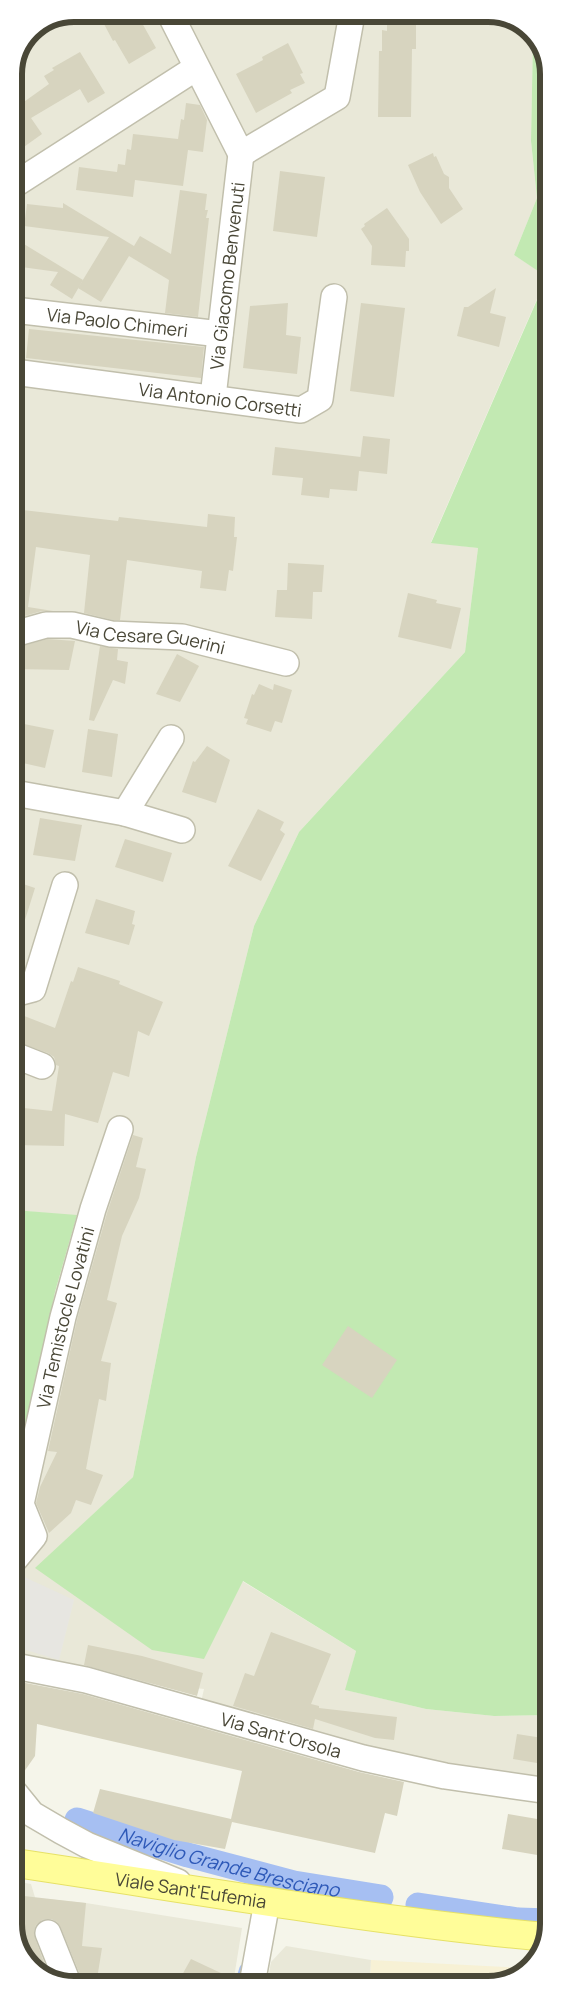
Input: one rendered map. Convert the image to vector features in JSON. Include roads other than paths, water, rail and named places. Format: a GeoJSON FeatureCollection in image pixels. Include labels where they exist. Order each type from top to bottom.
{"type":"FeatureCollection","features":[{"type":"Feature","properties":{"kind":"main road","name":"Viale Sant'Eufemia"},"geometry":{"type":"LineString","coordinates":[[22,1864],[458,1929],[539,1936]]}},
{"type":"Feature","properties":{"kind":"street"},"geometry":{"type":"LineString","coordinates":[[174,22],[241,154],[337,97],[350,23]]}},
{"type":"Feature","properties":{"kind":"street"},"geometry":{"type":"LineString","coordinates":[[22,181],[196,68]]}},
{"type":"Feature","properties":{"kind":"street","name":"Via Giacomo Benvenuti"},"geometry":{"type":"LineString","coordinates":[[214,397],[241,154]]}},
{"type":"Feature","properties":{"kind":"street","name":"Via Antonio Corsetti"},"geometry":{"type":"LineString","coordinates":[[22,373],[301,410],[320,399],[334,297]]}},
{"type":"Feature","properties":{"kind":"street","name":"Via Paolo Chimeri"},"geometry":{"type":"LineString","coordinates":[[22,311],[220,334]]}},
{"type":"Feature","properties":{"kind":"street","name":"Via Cesare Guerini"},"geometry":{"type":"LineString","coordinates":[[22,632],[46,625],[72,625],[111,634],[182,637],[286,664]]}},
{"type":"Feature","properties":{"kind":"street"},"geometry":{"type":"LineString","coordinates":[[124,813],[171,738]]}},
{"type":"Feature","properties":{"kind":"street"},"geometry":{"type":"LineString","coordinates":[[22,794],[124,813],[182,830]]}},
{"type":"Feature","properties":{"kind":"street"},"geometry":{"type":"LineString","coordinates":[[22,992],[32,989],[66,885]]}},
{"type":"Feature","properties":{"kind":"street"},"geometry":{"type":"LineString","coordinates":[[22,1058],[42,1066]]}},
{"type":"Feature","properties":{"kind":"street","name":"Via Temistocle Lovatini"},"geometry":{"type":"LineString","coordinates":[[22,1500],[63,1317],[93,1209],[120,1129]]}},
{"type":"Feature","properties":{"kind":"street","name":"Via Temistocle Lovatini"},"geometry":{"type":"LineString","coordinates":[[22,1506],[34,1536],[22,1551]]}},
{"type":"Feature","properties":{"kind":"street","name":"Via Sant'Orsola"},"geometry":{"type":"LineString","coordinates":[[22,1667],[86,1680],[362,1758],[445,1776],[540,1790]]}},
{"type":"Feature","properties":{"kind":"street"},"geometry":{"type":"LineString","coordinates":[[22,1802],[32,1814],[87,1845],[194,1889]]}},
{"type":"Feature","properties":{"kind":"street"},"geometry":{"type":"LineString","coordinates":[[254,1975],[267,1902]]}},
{"type":"Feature","properties":{"kind":"street"},"geometry":{"type":"LineString","coordinates":[[48,1933],[65,1975]]}},
{"type":"Feature","properties":{"kind":"waterway","name":"Naviglio Grande Bresciano"},"geometry":{"type":"LineString","coordinates":[[77,1820],[188,1855],[294,1883],[381,1897]]}},
{"type":"Feature","properties":{"kind":"waterway","name":"Naviglio Grande Bresciano"},"geometry":{"type":"LineString","coordinates":[[418,1905],[518,1920],[540,1921]]}},
{"type":"Feature","properties":{"kind":"waterway"},"geometry":{"type":"LineString","coordinates":[[241,1975],[243,1968]]}}]}
